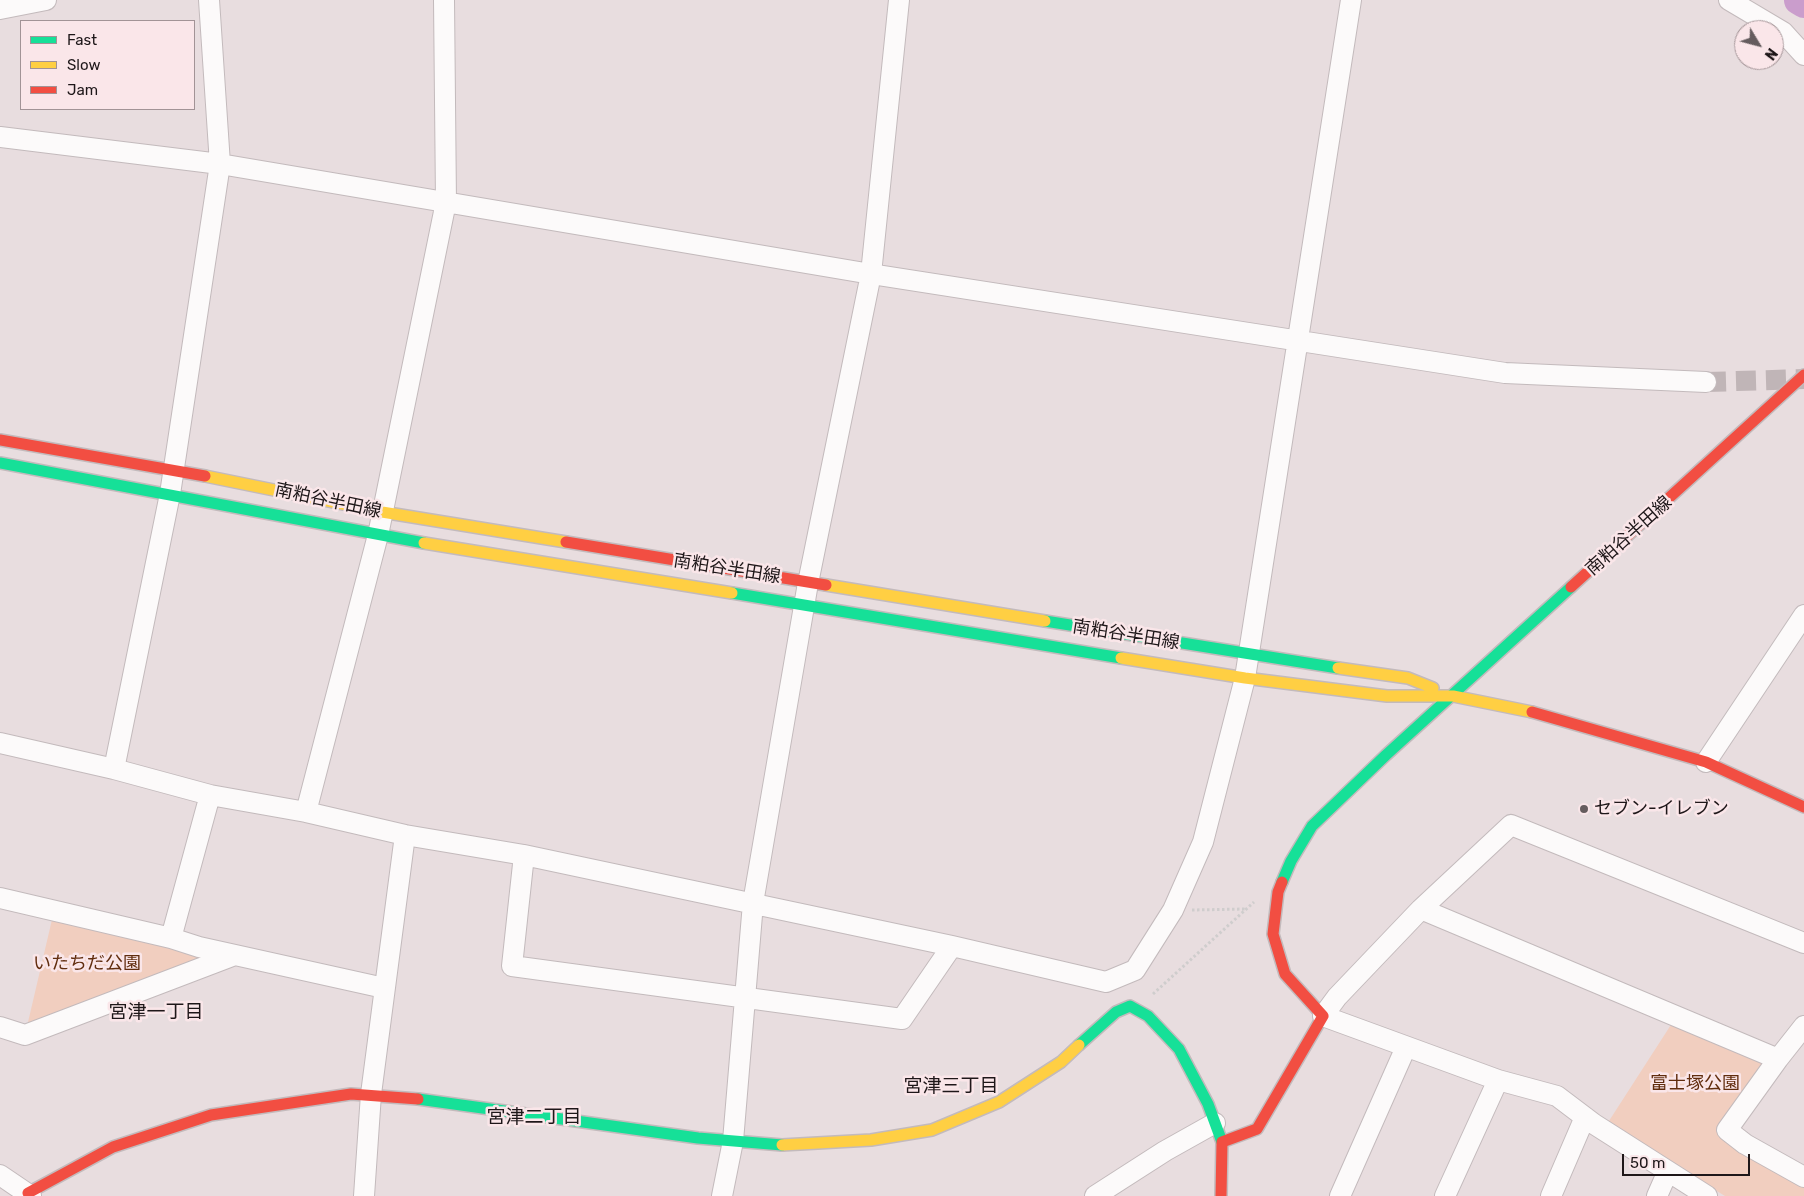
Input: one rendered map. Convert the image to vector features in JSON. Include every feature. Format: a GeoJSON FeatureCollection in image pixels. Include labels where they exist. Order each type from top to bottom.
{"type":"FeatureCollection","features":[{"type":"Feature","properties":{"kind":"main road","name":"南粕谷半田線"},"geometry":{"type":"LineString","coordinates":[[0,463],[378,534],[1245,678],[1387,696],[1453,696],[1804,375]]}},
{"type":"Feature","properties":{"kind":"main road","name":"南粕谷半田線"},"geometry":{"type":"LineString","coordinates":[[0,440],[173,468],[382,512],[1249,655],[1408,678],[1453,696]]}},
{"type":"Feature","properties":{"kind":"main road"},"geometry":{"type":"LineString","coordinates":[[1222,1142],[1257,1129],[1323,1016],[1285,974],[1273,934],[1278,892],[1291,861],[1312,826],[1386,755],[1453,696],[1558,718],[1706,762],[1738,775],[1804,807]]}},
{"type":"Feature","properties":{"kind":"main road"},"geometry":{"type":"LineString","coordinates":[[29,1195],[113,1147],[193,1120],[260,1106],[371,1094],[733,1141],[798,1145],[871,1140],[932,1130],[999,1102],[1061,1062],[1116,1012],[1130,1006],[1148,1016],[1178,1049],[1208,1104],[1222,1142],[1221,1196]]}},
{"type":"Feature","properties":{"kind":"street"},"geometry":{"type":"LineString","coordinates":[[0,8],[46,0]]}},
{"type":"Feature","properties":{"kind":"street"},"geometry":{"type":"LineString","coordinates":[[114,769],[170,494],[220,164],[209,0]]}},
{"type":"Feature","properties":{"kind":"street"},"geometry":{"type":"LineString","coordinates":[[306,812],[378,534],[446,202],[444,0]]}},
{"type":"Feature","properties":{"kind":"street"},"geometry":{"type":"LineString","coordinates":[[722,1196],[733,1141],[753,903],[808,582],[870,274],[898,0]]}},
{"type":"Feature","properties":{"kind":"street"},"geometry":{"type":"LineString","coordinates":[[0,744],[114,769],[210,795],[306,812],[405,834],[524,855],[952,946],[1106,982],[1135,970],[1173,910],[1203,842],[1245,678],[1351,0]]}},
{"type":"Feature","properties":{"kind":"street"},"geometry":{"type":"LineString","coordinates":[[1729,0],[1783,32],[1804,56]]}},
{"type":"Feature","properties":{"kind":"street"},"geometry":{"type":"LineString","coordinates":[[0,137],[220,164],[870,274],[1505,373],[1706,382]]}},
{"type":"Feature","properties":{"kind":"street"},"geometry":{"type":"LineString","coordinates":[[1706,762],[1804,615]]}},
{"type":"Feature","properties":{"kind":"street"},"geometry":{"type":"LineString","coordinates":[[170,938],[210,795]]}},
{"type":"Feature","properties":{"kind":"street"},"geometry":{"type":"LineString","coordinates":[[1708,1196],[1585,1117],[1557,1096],[1498,1080],[1323,1016],[1337,997],[1420,909],[1511,825],[1804,943]]}},
{"type":"Feature","properties":{"kind":"street"},"geometry":{"type":"LineString","coordinates":[[364,1196],[371,1094],[405,834]]}},
{"type":"Feature","properties":{"kind":"street"},"geometry":{"type":"LineString","coordinates":[[524,855],[512,966],[902,1019],[952,946]]}},
{"type":"Feature","properties":{"kind":"street"},"geometry":{"type":"LineString","coordinates":[[0,898],[235,955],[384,988]]}},
{"type":"Feature","properties":{"kind":"street"},"geometry":{"type":"LineString","coordinates":[[1420,909],[1778,1058]]}},
{"type":"Feature","properties":{"kind":"street"},"geometry":{"type":"LineString","coordinates":[[0,1027],[25,1036],[235,955]]}},
{"type":"Feature","properties":{"kind":"street"},"geometry":{"type":"LineString","coordinates":[[1804,1026],[1778,1058],[1727,1130],[1745,1144],[1804,1177]]}},
{"type":"Feature","properties":{"kind":"street"},"geometry":{"type":"LineString","coordinates":[[1340,1196],[1406,1047]]}},
{"type":"Feature","properties":{"kind":"street"},"geometry":{"type":"LineString","coordinates":[[1446,1196],[1498,1080]]}},
{"type":"Feature","properties":{"kind":"street"},"geometry":{"type":"LineString","coordinates":[[1551,1196],[1585,1117]]}},
{"type":"Feature","properties":{"kind":"street"},"geometry":{"type":"LineString","coordinates":[[1095,1196],[1165,1151],[1215,1123]]}},
{"type":"Feature","properties":{"kind":"street"},"geometry":{"type":"LineString","coordinates":[[1657,1196],[1668,1171]]}},
{"type":"Feature","properties":{"kind":"street"},"geometry":{"type":"LineString","coordinates":[[0,1175],[29,1195]]}},
{"type":"Feature","properties":{"kind":"path"},"geometry":{"type":"LineString","coordinates":[[1148,1016],[1153,994],[1266,892],[1278,892]]}},
{"type":"Feature","properties":{"kind":"path"},"geometry":{"type":"LineString","coordinates":[[1173,910],[1246,909]]}},
{"type":"Feature","properties":{"kind":"green space","name":"いたちだ公園"},"geometry":{"type":"Polygon","coordinates":[[[54,911],[199,947],[198,970],[25,1035],[54,911]]]}},
{"type":"Feature","properties":{"kind":"green space","name":"富士塚公園"},"geometry":{"type":"Polygon","coordinates":[[[1676,1017],[1778,1059],[1728,1130],[1804,1176],[1804,1196],[1725,1196],[1607,1124],[1676,1017]]]}},
{"type":"Feature","properties":{"kind":"waterway"},"geometry":{"type":"LineString","coordinates":[[1799,0],[1804,3]]}},
{"type":"Feature","properties":{"kind":"tunnel"},"geometry":{"type":"LineString","coordinates":[[1706,382],[1804,379]]}},
{"type":"Feature","properties":{"kind":"traffic: fast"},"geometry":{"type":"LineString","coordinates":[[0,463],[424,543]]}},
{"type":"Feature","properties":{"kind":"traffic: fast"},"geometry":{"type":"LineString","coordinates":[[1282,882],[1291,861],[1312,826],[1386,755],[1571,587]]}},
{"type":"Feature","properties":{"kind":"traffic: fast"},"geometry":{"type":"LineString","coordinates":[[732,593],[1121,658]]}},
{"type":"Feature","properties":{"kind":"traffic: fast"},"geometry":{"type":"LineString","coordinates":[[1045,621],[1338,668]]}},
{"type":"Feature","properties":{"kind":"traffic: fast"},"geometry":{"type":"LineString","coordinates":[[1079,1045],[1116,1012],[1130,1006],[1148,1016],[1179,1049],[1208,1104],[1222,1142]]}},
{"type":"Feature","properties":{"kind":"traffic: fast"},"geometry":{"type":"LineString","coordinates":[[418,1099],[698,1138],[782,1145]]}},
{"type":"Feature","properties":{"kind":"traffic: slow"},"geometry":{"type":"LineString","coordinates":[[205,476],[382,512],[566,542]]}},
{"type":"Feature","properties":{"kind":"traffic: slow"},"geometry":{"type":"LineString","coordinates":[[424,543],[732,593]]}},
{"type":"Feature","properties":{"kind":"traffic: slow"},"geometry":{"type":"LineString","coordinates":[[826,585],[1045,621]]}},
{"type":"Feature","properties":{"kind":"traffic: slow"},"geometry":{"type":"LineString","coordinates":[[1121,658],[1245,678],[1387,696],[1453,696],[1532,712]]}},
{"type":"Feature","properties":{"kind":"traffic: slow"},"geometry":{"type":"LineString","coordinates":[[1338,668],[1408,678],[1433,688]]}},
{"type":"Feature","properties":{"kind":"traffic: slow"},"geometry":{"type":"LineString","coordinates":[[782,1145],[871,1140],[932,1130],[999,1102],[1061,1062],[1079,1045]]}},
{"type":"Feature","properties":{"kind":"traffic: jam"},"geometry":{"type":"LineString","coordinates":[[1571,587],[1804,375]]}},
{"type":"Feature","properties":{"kind":"traffic: jam"},"geometry":{"type":"LineString","coordinates":[[0,440],[205,476]]}},
{"type":"Feature","properties":{"kind":"traffic: jam"},"geometry":{"type":"LineString","coordinates":[[566,542],[826,585]]}},
{"type":"Feature","properties":{"kind":"traffic: jam"},"geometry":{"type":"LineString","coordinates":[[1532,712],[1706,762],[1804,807]]}},
{"type":"Feature","properties":{"kind":"traffic: jam"},"geometry":{"type":"LineString","coordinates":[[1221,1196],[1222,1142],[1257,1129],[1323,1016],[1285,974],[1273,934],[1278,892],[1282,882]]}},
{"type":"Feature","properties":{"kind":"traffic: jam"},"geometry":{"type":"LineString","coordinates":[[28,1193],[113,1147],[211,1115],[351,1094],[418,1099]]}},
{"type":"Feature","properties":{"kind":"place","name":"セブン-イレブン"},"geometry":{"type":"Point","coordinates":[1584,809]}},
{"type":"Feature","properties":{"kind":"district","name":"宮津一丁目"},"geometry":{"type":"Point","coordinates":[156,1013]}},
{"type":"Feature","properties":{"kind":"district","name":"宮津三丁目"},"geometry":{"type":"Point","coordinates":[951,1087]}},
{"type":"Feature","properties":{"kind":"district","name":"宮津二丁目"},"geometry":{"type":"Point","coordinates":[534,1118]}}]}
